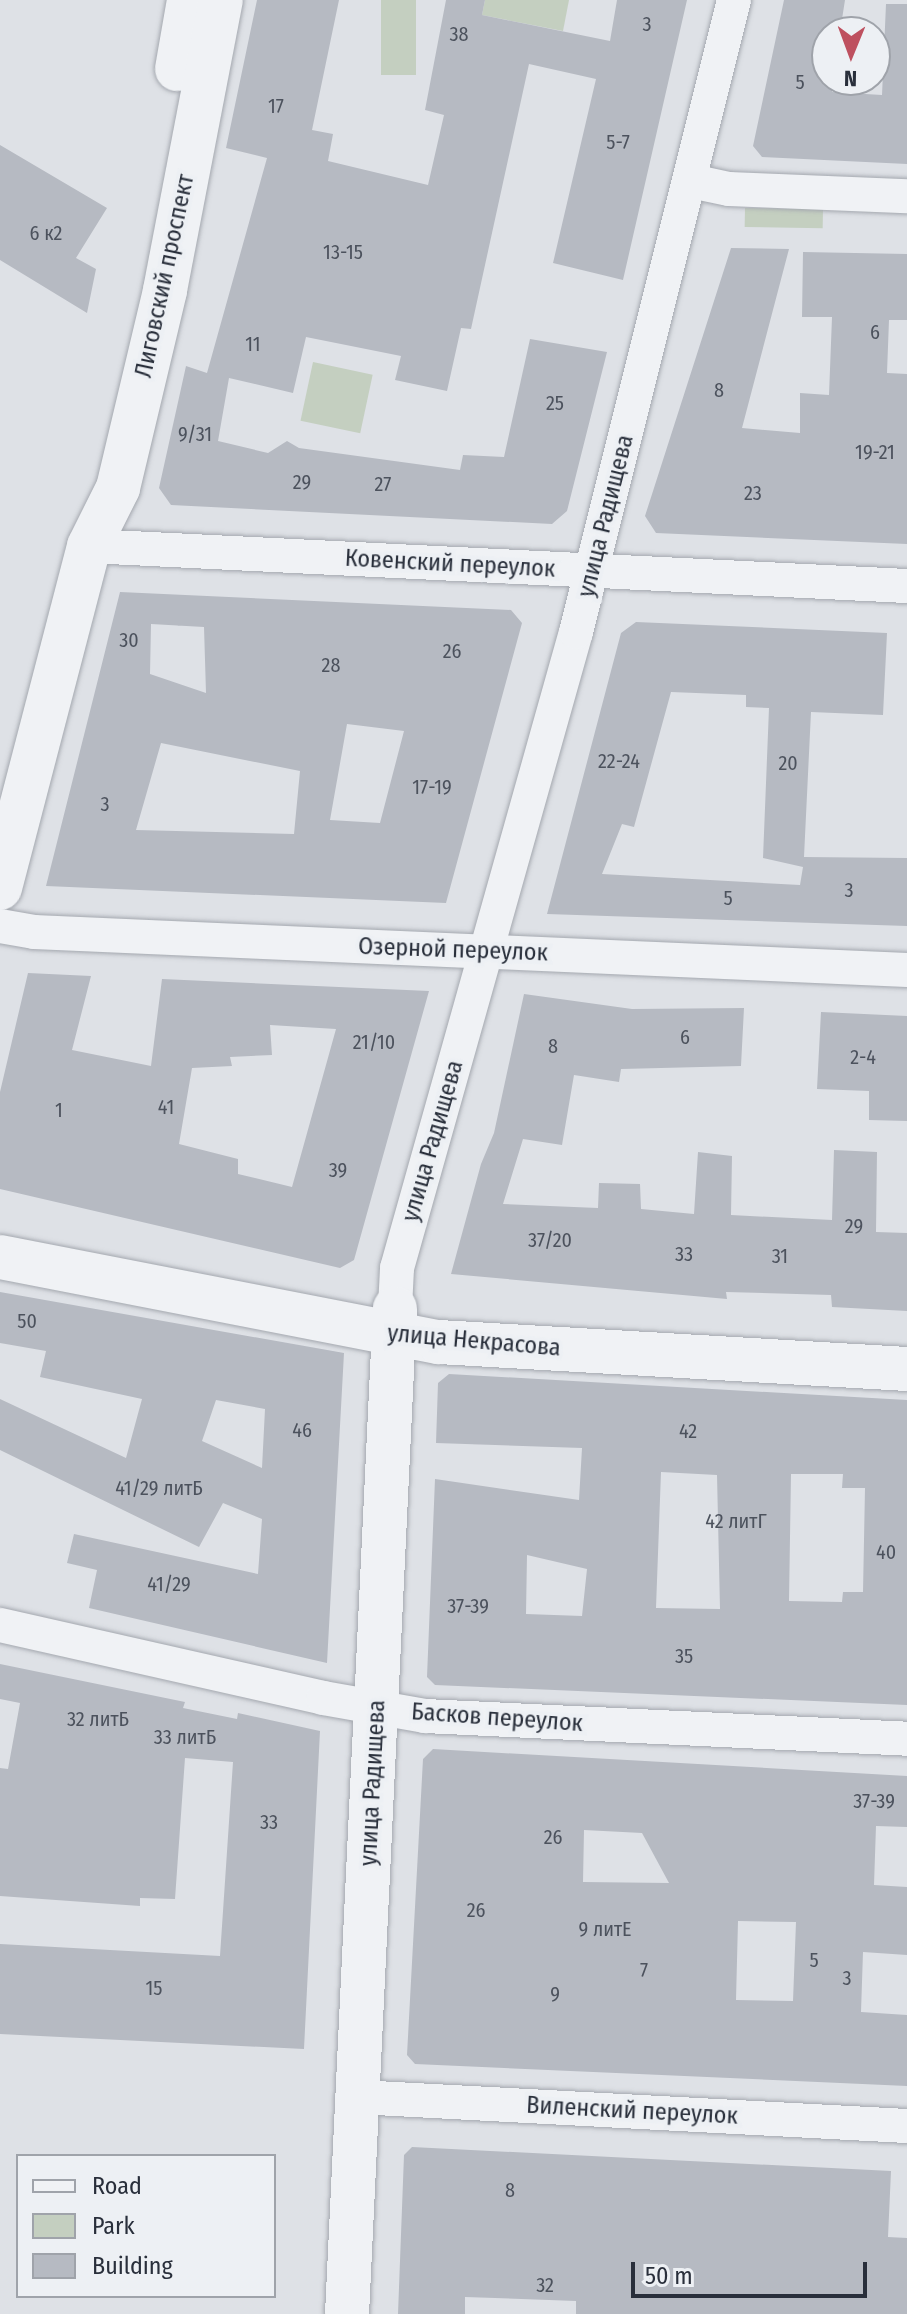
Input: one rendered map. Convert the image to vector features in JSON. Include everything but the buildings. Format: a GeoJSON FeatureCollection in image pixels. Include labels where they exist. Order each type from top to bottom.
{"type":"FeatureCollection","features":[{"type":"Feature","properties":{"kind":"street","name":"Лиговский проспект"},"geometry":{"type":"LineString","coordinates":[[89,546],[88,480],[154,210],[189,0]]}},
{"type":"Feature","properties":{"kind":"street","name":"Лиговский проспект"},"geometry":{"type":"LineString","coordinates":[[0,888],[89,546],[118,488],[165,290],[221,0]]}},
{"type":"Feature","properties":{"kind":"street","name":"улица Радищева"},"geometry":{"type":"LineString","coordinates":[[347,2314],[397,1268],[592,571],[734,0]]}},
{"type":"Feature","properties":{"kind":"street"},"geometry":{"type":"LineString","coordinates":[[691,181],[729,189],[907,196]]}},
{"type":"Feature","properties":{"kind":"street","name":"Ковенский переулок"},"geometry":{"type":"LineString","coordinates":[[89,546],[907,586]]}},
{"type":"Feature","properties":{"kind":"street","name":"Озерной переулок"},"geometry":{"type":"LineString","coordinates":[[0,926],[34,932],[907,970]]}},
{"type":"Feature","properties":{"kind":"street","name":"улица Некрасова"},"geometry":{"type":"LineString","coordinates":[[0,1229],[395,1322],[907,1339]]}},
{"type":"Feature","properties":{"kind":"street","name":"улица Некрасова"},"geometry":{"type":"LineString","coordinates":[[0,1257],[395,1322],[907,1369]]}},
{"type":"Feature","properties":{"kind":"street","name":"Басков переулок"},"geometry":{"type":"LineString","coordinates":[[0,1625],[376,1707],[436,1717],[907,1739]]}},
{"type":"Feature","properties":{"kind":"street","name":"Виленский переулок"},"geometry":{"type":"LineString","coordinates":[[357,2097],[907,2126]]}},
{"type":"Feature","properties":{"kind":"green space"},"geometry":{"type":"Polygon","coordinates":[[[381,0],[416,0],[416,75],[381,75],[381,0]]]}},
{"type":"Feature","properties":{"kind":"green space"},"geometry":{"type":"Polygon","coordinates":[[[485,0],[569,0],[563,31],[482,15],[485,0]]]}},
{"type":"Feature","properties":{"kind":"green space"},"geometry":{"type":"Polygon","coordinates":[[[745,208],[823,209],[823,228],[745,227],[745,208]]]}},
{"type":"Feature","properties":{"kind":"green space"},"geometry":{"type":"Polygon","coordinates":[[[313,362],[373,375],[360,433],[301,421],[313,362]]]}}]}
